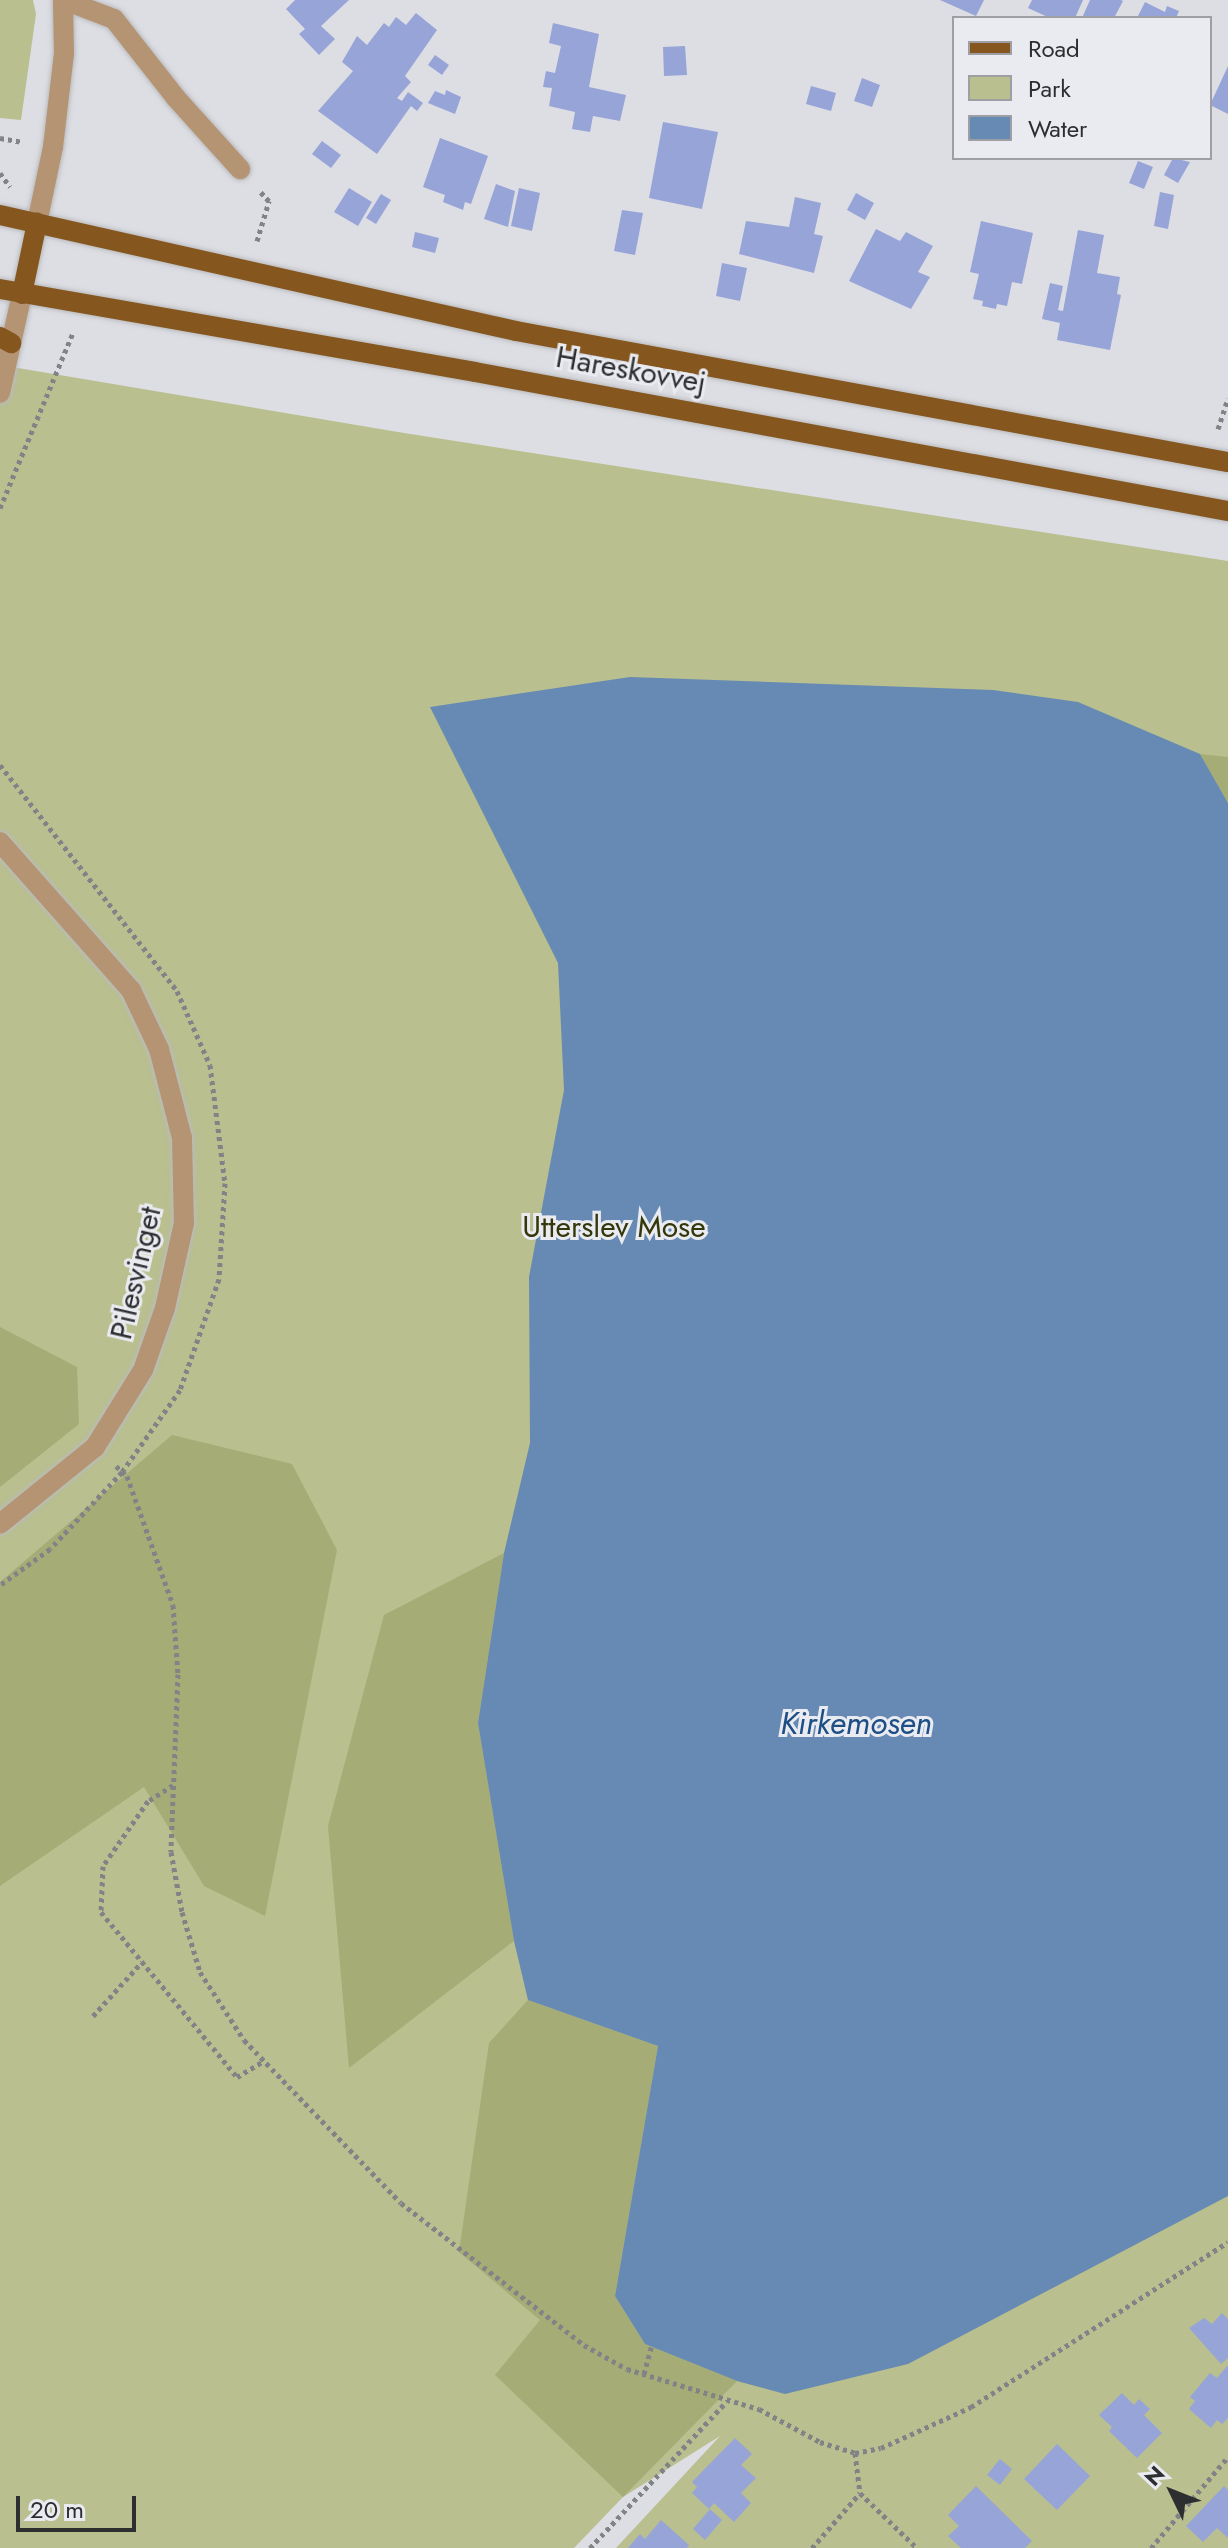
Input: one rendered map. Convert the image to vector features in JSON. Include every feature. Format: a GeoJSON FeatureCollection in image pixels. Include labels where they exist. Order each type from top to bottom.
{"type":"FeatureCollection","features":[{"type":"Feature","properties":{"kind":"main road","name":"Hareskovvej"},"geometry":{"type":"LineString","coordinates":[[0,215],[516,331],[1228,462]]}},
{"type":"Feature","properties":{"kind":"main road"},"geometry":{"type":"LineString","coordinates":[[22,294],[37,223]]}},
{"type":"Feature","properties":{"kind":"main road","name":"Hareskovvej"},"geometry":{"type":"LineString","coordinates":[[0,289],[1228,511]]}},
{"type":"Feature","properties":{"kind":"street"},"geometry":{"type":"LineString","coordinates":[[37,223],[53,147],[64,54],[63,0],[114,19],[176,98],[240,169]]}},
{"type":"Feature","properties":{"kind":"street"},"geometry":{"type":"LineString","coordinates":[[0,393],[6,340],[22,294]]}},
{"type":"Feature","properties":{"kind":"street","name":"Pilesvinget"},"geometry":{"type":"LineString","coordinates":[[0,842],[131,990],[159,1049],[182,1138],[184,1223],[165,1308],[143,1370],[95,1447],[0,1524]]}},
{"type":"Feature","properties":{"kind":"path"},"geometry":{"type":"LineString","coordinates":[[240,169],[269,201],[251,270]]}},
{"type":"Feature","properties":{"kind":"path"},"geometry":{"type":"LineString","coordinates":[[0,508],[85,302]]}},
{"type":"Feature","properties":{"kind":"path"},"geometry":{"type":"LineString","coordinates":[[0,765],[177,991],[210,1065],[225,1183],[219,1279],[180,1390],[122,1472],[50,1549],[0,1585]]}},
{"type":"Feature","properties":{"kind":"path"},"geometry":{"type":"LineString","coordinates":[[95,1447],[122,1472],[173,1605],[178,1674],[171,1852],[182,1912],[200,1972],[244,2040],[401,2203],[584,2345],[644,2374],[759,2409],[820,2442],[855,2453],[881,2448],[971,2407],[1228,2242]]}},
{"type":"Feature","properties":{"kind":"path"},"geometry":{"type":"LineString","coordinates":[[174,1785],[148,1801],[103,1866],[101,1912],[237,2077],[264,2061]]}},
{"type":"Feature","properties":{"kind":"path"},"geometry":{"type":"LineString","coordinates":[[93,2016],[142,1962]]}},
{"type":"Feature","properties":{"kind":"path"},"geometry":{"type":"LineString","coordinates":[[644,2374],[651,2347]]}},
{"type":"Feature","properties":{"kind":"path"},"geometry":{"type":"LineString","coordinates":[[590,2548],[727,2401]]}},
{"type":"Feature","properties":{"kind":"path"},"geometry":{"type":"LineString","coordinates":[[855,2453],[860,2493],[917,2548]]}},
{"type":"Feature","properties":{"kind":"path"},"geometry":{"type":"LineString","coordinates":[[1151,2548],[1228,2457]]}},
{"type":"Feature","properties":{"kind":"path"},"geometry":{"type":"LineString","coordinates":[[812,2548],[860,2493]]}},
{"type":"Feature","properties":{"kind":"green space"},"geometry":{"type":"Polygon","coordinates":[[[0,0],[33,0],[36,14],[21,120],[0,118],[0,0]]]}},
{"type":"Feature","properties":{"kind":"green space","name":"Utterslev Mose"},"geometry":{"type":"Polygon","coordinates":[[[0,365],[404,433],[1228,561],[1228,2548],[616,2548],[720,2436],[623,2497],[574,2548],[0,2548],[0,365]]]}},
{"type":"Feature","properties":{"kind":"green space"},"geometry":{"type":"Polygon","coordinates":[[[1200,754],[1228,757],[1228,803],[1200,754]]]}},
{"type":"Feature","properties":{"kind":"green space"},"geometry":{"type":"Polygon","coordinates":[[[0,1327],[77,1367],[79,1424],[0,1487],[0,1327]]]}},
{"type":"Feature","properties":{"kind":"green space"},"geometry":{"type":"Polygon","coordinates":[[[172,1435],[292,1464],[337,1550],[265,1916],[204,1886],[144,1787],[0,1886],[0,1582],[172,1435]]]}},
{"type":"Feature","properties":{"kind":"green space"},"geometry":{"type":"Polygon","coordinates":[[[504,1553],[478,1723],[514,1941],[349,2068],[328,1826],[384,1615],[504,1553]]]}},
{"type":"Feature","properties":{"kind":"green space"},"geometry":{"type":"Polygon","coordinates":[[[528,2000],[658,2046],[615,2296],[645,2344],[737,2381],[623,2497],[495,2375],[540,2320],[459,2252],[489,2043],[528,2000]]]}},
{"type":"Feature","properties":{"kind":"water","name":"Kirkemosen"},"geometry":{"type":"Polygon","coordinates":[[[630,677],[993,690],[1078,702],[1200,754],[1228,803],[1228,2196],[908,2364],[785,2394],[737,2381],[645,2344],[615,2296],[658,2046],[528,2000],[514,1941],[478,1723],[504,1553],[530,1443],[529,1277],[564,1090],[558,963],[430,707],[630,677]]]}},
{"type":"Feature","properties":{"kind":"building"},"geometry":{"type":"Polygon","coordinates":[[[295,0],[349,0],[321,26],[335,39],[319,55],[299,34],[305,29],[286,9],[295,0]]]}},
{"type":"Feature","properties":{"kind":"building"},"geometry":{"type":"Polygon","coordinates":[[[940,0],[984,0],[976,16],[940,0]]]}},
{"type":"Feature","properties":{"kind":"building"},"geometry":{"type":"Polygon","coordinates":[[[1032,0],[1083,0],[1076,16],[1046,16],[1028,8],[1032,0]]]}},
{"type":"Feature","properties":{"kind":"building"},"geometry":{"type":"Polygon","coordinates":[[[1090,0],[1123,1],[1115,16],[1083,16],[1090,0]]]}},
{"type":"Feature","properties":{"kind":"building"},"geometry":{"type":"Polygon","coordinates":[[[1145,2],[1165,12],[1167,6],[1179,11],[1177,16],[1138,16],[1145,2]]]}},
{"type":"Feature","properties":{"kind":"building"},"geometry":{"type":"Polygon","coordinates":[[[416,13],[437,30],[405,76],[411,82],[397,98],[402,101],[408,92],[423,103],[417,111],[411,106],[377,154],[318,111],[353,71],[342,62],[357,36],[367,45],[384,23],[389,27],[396,17],[406,25],[416,13]]]}},
{"type":"Feature","properties":{"kind":"building"},"geometry":{"type":"Polygon","coordinates":[[[553,23],[599,34],[589,87],[626,95],[620,121],[593,116],[590,132],[572,129],[575,112],[549,106],[552,88],[543,87],[546,71],[555,73],[561,46],[549,43],[553,23]]]}},
{"type":"Feature","properties":{"kind":"building"},"geometry":{"type":"Polygon","coordinates":[[[685,46],[687,75],[664,76],[663,47],[685,46]]]}},
{"type":"Feature","properties":{"kind":"building"},"geometry":{"type":"Polygon","coordinates":[[[435,55],[449,65],[442,75],[428,65],[435,55]]]}},
{"type":"Feature","properties":{"kind":"building"},"geometry":{"type":"Polygon","coordinates":[[[1228,66],[1228,114],[1212,106],[1228,66]]]}},
{"type":"Feature","properties":{"kind":"building"},"geometry":{"type":"Polygon","coordinates":[[[862,78],[880,85],[872,107],[854,101],[862,78]]]}},
{"type":"Feature","properties":{"kind":"building"},"geometry":{"type":"Polygon","coordinates":[[[811,86],[836,93],[831,111],[806,104],[811,86]]]}},
{"type":"Feature","properties":{"kind":"building"},"geometry":{"type":"Polygon","coordinates":[[[446,90],[461,97],[455,114],[428,103],[435,91],[445,95],[446,90]]]}},
{"type":"Feature","properties":{"kind":"building"},"geometry":{"type":"Polygon","coordinates":[[[663,122],[718,132],[702,209],[649,198],[663,122]]]}},
{"type":"Feature","properties":{"kind":"building"},"geometry":{"type":"Polygon","coordinates":[[[440,138],[488,156],[471,204],[465,202],[463,210],[443,202],[445,195],[423,187],[440,138]]]}},
{"type":"Feature","properties":{"kind":"building"},"geometry":{"type":"Polygon","coordinates":[[[322,141],[341,155],[331,168],[312,154],[322,141]]]}},
{"type":"Feature","properties":{"kind":"building"},"geometry":{"type":"Polygon","coordinates":[[[1172,160],[1190,162],[1178,183],[1164,175],[1172,160]]]}},
{"type":"Feature","properties":{"kind":"building"},"geometry":{"type":"Polygon","coordinates":[[[1138,161],[1153,167],[1144,189],[1129,183],[1138,161]]]}},
{"type":"Feature","properties":{"kind":"building"},"geometry":{"type":"Polygon","coordinates":[[[496,184],[515,191],[508,227],[484,219],[496,184]]]}},
{"type":"Feature","properties":{"kind":"building"},"geometry":{"type":"Polygon","coordinates":[[[349,188],[372,202],[358,226],[334,212],[349,188]]]}},
{"type":"Feature","properties":{"kind":"building"},"geometry":{"type":"Polygon","coordinates":[[[519,188],[540,193],[532,231],[511,226],[519,188]]]}},
{"type":"Feature","properties":{"kind":"building"},"geometry":{"type":"Polygon","coordinates":[[[1160,192],[1174,195],[1168,229],[1154,226],[1160,192]]]}},
{"type":"Feature","properties":{"kind":"building"},"geometry":{"type":"Polygon","coordinates":[[[856,193],[874,203],[865,220],[847,210],[856,193]]]}},
{"type":"Feature","properties":{"kind":"building"},"geometry":{"type":"Polygon","coordinates":[[[381,194],[391,200],[376,224],[366,218],[381,194]]]}},
{"type":"Feature","properties":{"kind":"building"},"geometry":{"type":"Polygon","coordinates":[[[795,197],[821,203],[814,234],[823,236],[814,273],[739,254],[746,221],[789,227],[795,197]]]}},
{"type":"Feature","properties":{"kind":"building"},"geometry":{"type":"Polygon","coordinates":[[[622,210],[643,213],[635,255],[614,251],[622,210]]]}},
{"type":"Feature","properties":{"kind":"building"},"geometry":{"type":"Polygon","coordinates":[[[981,221],[1033,233],[1022,284],[1012,282],[1007,306],[997,304],[996,309],[982,306],[983,301],[973,299],[979,274],[970,272],[981,221]]]}},
{"type":"Feature","properties":{"kind":"building"},"geometry":{"type":"Polygon","coordinates":[[[876,229],[900,241],[906,232],[933,246],[918,272],[930,277],[911,309],[849,281],[876,229]]]}},
{"type":"Feature","properties":{"kind":"building"},"geometry":{"type":"Polygon","coordinates":[[[1078,230],[1104,235],[1097,273],[1120,277],[1117,294],[1121,295],[1110,350],[1057,340],[1060,323],[1042,319],[1050,283],[1063,286],[1058,310],[1063,311],[1078,230]]]}},
{"type":"Feature","properties":{"kind":"building"},"geometry":{"type":"Polygon","coordinates":[[[415,232],[439,238],[435,253],[412,247],[415,232]]]}},
{"type":"Feature","properties":{"kind":"building"},"geometry":{"type":"Polygon","coordinates":[[[722,263],[747,268],[740,301],[716,296],[722,263]]]}},
{"type":"Feature","properties":{"kind":"building"},"geometry":{"type":"Polygon","coordinates":[[[1222,2313],[1228,2319],[1228,2358],[1221,2364],[1189,2328],[1204,2318],[1212,2324],[1222,2313]]]}},
{"type":"Feature","properties":{"kind":"building"},"geometry":{"type":"Polygon","coordinates":[[[1228,2365],[1228,2418],[1222,2424],[1217,2420],[1211,2428],[1189,2409],[1195,2401],[1190,2397],[1210,2373],[1217,2378],[1228,2365]]]}},
{"type":"Feature","properties":{"kind":"building"},"geometry":{"type":"Polygon","coordinates":[[[1122,2393],[1134,2405],[1139,2399],[1150,2409],[1144,2415],[1162,2433],[1137,2458],[1109,2431],[1112,2427],[1099,2415],[1122,2393]]]}},
{"type":"Feature","properties":{"kind":"building"},"geometry":{"type":"Polygon","coordinates":[[[735,2438],[752,2454],[741,2465],[756,2478],[741,2493],[751,2503],[734,2522],[714,2503],[709,2509],[692,2493],[697,2487],[692,2482],[735,2438]]]}},
{"type":"Feature","properties":{"kind":"building"},"geometry":{"type":"Polygon","coordinates":[[[1057,2444],[1090,2476],[1057,2510],[1024,2479],[1057,2444]]]}},
{"type":"Feature","properties":{"kind":"building"},"geometry":{"type":"Polygon","coordinates":[[[1000,2459],[1012,2469],[1000,2485],[987,2475],[1000,2459]]]}},
{"type":"Feature","properties":{"kind":"building"},"geometry":{"type":"Polygon","coordinates":[[[976,2486],[1032,2541],[1025,2548],[961,2548],[948,2536],[959,2526],[948,2515],[976,2486]]]}},
{"type":"Feature","properties":{"kind":"building"},"geometry":{"type":"Polygon","coordinates":[[[1224,2486],[1228,2490],[1228,2538],[1217,2528],[1203,2542],[1186,2526],[1224,2486]]]}},
{"type":"Feature","properties":{"kind":"building"},"geometry":{"type":"Polygon","coordinates":[[[710,2509],[722,2520],[705,2540],[693,2529],[710,2509]]]}},
{"type":"Feature","properties":{"kind":"building"},"geometry":{"type":"Polygon","coordinates":[[[661,2520],[689,2545],[687,2548],[628,2548],[640,2534],[645,2539],[661,2520]]]}}]}
